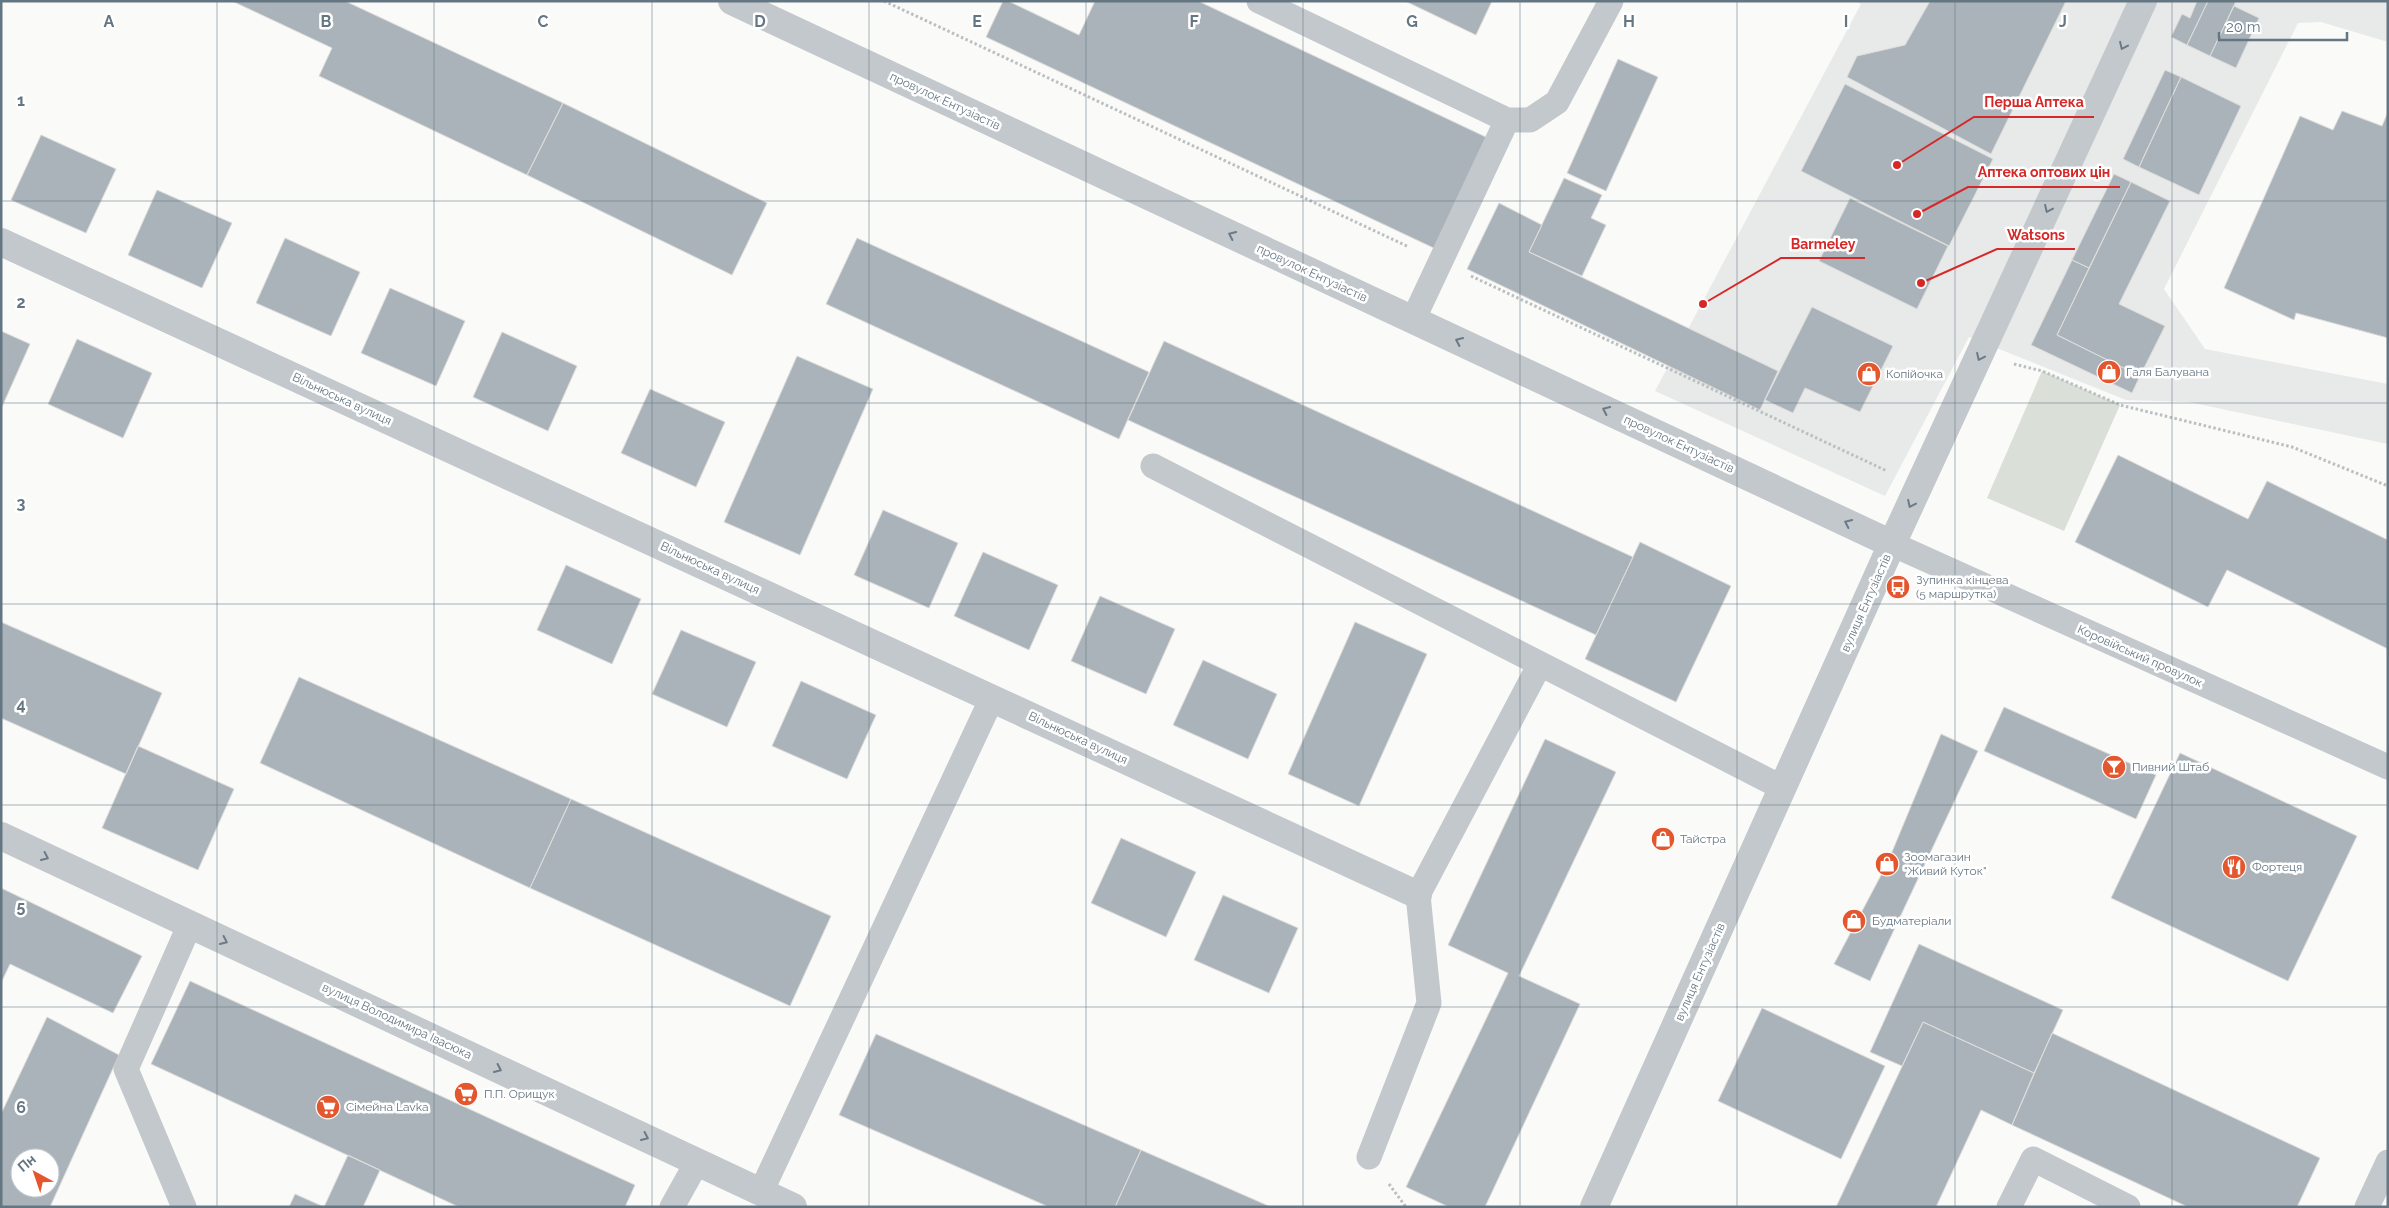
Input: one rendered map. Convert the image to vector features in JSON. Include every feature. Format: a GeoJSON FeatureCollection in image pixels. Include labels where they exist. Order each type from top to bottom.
{"type":"FeatureCollection","features":[{"type":"Feature","properties":{"kind":"street","name":"провулок Ентузіастів"},"geometry":{"type":"LineString","coordinates":[[732,1],[1892,544]]}},
{"type":"Feature","properties":{"kind":"street","name":"вулиця Ентузіастів"},"geometry":{"type":"LineString","coordinates":[[1594,1207],[1892,544],[2143,1]]}},
{"type":"Feature","properties":{"kind":"street","name":"Вільнюська вулиця"},"geometry":{"type":"LineString","coordinates":[[1,242],[1418,895]]}},
{"type":"Feature","properties":{"kind":"street","name":"вулиця Володимира Івасюка"},"geometry":{"type":"LineString","coordinates":[[1,836],[793,1207]]}},
{"type":"Feature","properties":{"kind":"lane"},"geometry":{"type":"LineString","coordinates":[[1259,1],[1507,120],[1530,120],[1557,102],[1610,1]]}},
{"type":"Feature","properties":{"kind":"lane"},"geometry":{"type":"LineString","coordinates":[[1413,320],[1442,262],[1507,120]]}},
{"type":"Feature","properties":{"kind":"lane"},"geometry":{"type":"LineString","coordinates":[[1153,466],[1783,788]]}},
{"type":"Feature","properties":{"kind":"lane","name":"Коровійський провулок"},"geometry":{"type":"LineString","coordinates":[[1892,544],[2388,767]]}},
{"type":"Feature","properties":{"kind":"lane"},"geometry":{"type":"LineString","coordinates":[[1369,1157],[1429,1002],[1418,895],[1540,664]]}},
{"type":"Feature","properties":{"kind":"lane"},"geometry":{"type":"LineString","coordinates":[[761,1192],[992,698]]}},
{"type":"Feature","properties":{"kind":"lane"},"geometry":{"type":"LineString","coordinates":[[184,1207],[126,1069],[190,924]]}},
{"type":"Feature","properties":{"kind":"lane"},"geometry":{"type":"LineString","coordinates":[[2009,1207],[2033,1159],[2128,1207]]}},
{"type":"Feature","properties":{"kind":"lane"},"geometry":{"type":"LineString","coordinates":[[672,1207],[697,1162]]}},
{"type":"Feature","properties":{"kind":"lane"},"geometry":{"type":"LineString","coordinates":[[2367,1207],[2388,1162]]}},
{"type":"Feature","properties":{"kind":"path"},"geometry":{"type":"LineString","coordinates":[[884,1],[1920,486]]}},
{"type":"Feature","properties":{"kind":"path"},"geometry":{"type":"LineString","coordinates":[[1980,356],[2042,371],[2120,405],[2292,447],[2388,486]]}},
{"type":"Feature","properties":{"kind":"shaded area"},"geometry":{"type":"Polygon","coordinates":[[[1855,1],[2388,1],[2388,42],[2321,22],[2298,23],[2164,289],[2205,349],[2388,384],[2388,444],[2189,402],[2126,400],[1969,337],[1885,496],[1655,391],[1861,4],[1855,1]]]}},
{"type":"Feature","properties":{"kind":"shaded area"},"geometry":{"type":"Polygon","coordinates":[[[2042,371],[2120,405],[2064,531],[1987,498],[2042,371]]]}},
{"type":"Feature","properties":{"kind":"building"},"geometry":{"type":"Polygon","coordinates":[[[232,1],[345,1],[563,103],[527,175],[319,76],[332,48],[232,1]]]}},
{"type":"Feature","properties":{"kind":"building"},"geometry":{"type":"Polygon","coordinates":[[[1003,1],[1008,1],[1079,35],[1095,1],[1198,1],[1490,139],[1438,250],[986,37],[1003,1]]]}},
{"type":"Feature","properties":{"kind":"building"},"geometry":{"type":"Polygon","coordinates":[[[1405,1],[1492,1],[1476,35],[1405,1]]]}},
{"type":"Feature","properties":{"kind":"building"},"geometry":{"type":"Polygon","coordinates":[[[1930,1],[2066,1],[1991,154],[1847,77],[1857,56],[1905,45],[1930,1]]]}},
{"type":"Feature","properties":{"kind":"building"},"geometry":{"type":"Polygon","coordinates":[[[2197,1],[2208,1],[2187,45],[2171,37],[2182,14],[2190,18],[2197,1]]]}},
{"type":"Feature","properties":{"kind":"building"},"geometry":{"type":"Polygon","coordinates":[[[2208,1],[2236,1],[2210,56],[2187,45],[2208,1]]]}},
{"type":"Feature","properties":{"kind":"building"},"geometry":{"type":"Polygon","coordinates":[[[2234,6],[2259,18],[2236,68],[2210,56],[2234,6]]]}},
{"type":"Feature","properties":{"kind":"building"},"geometry":{"type":"Polygon","coordinates":[[[1618,59],[1658,77],[1606,191],[1567,173],[1618,59]]]}},
{"type":"Feature","properties":{"kind":"building"},"geometry":{"type":"Polygon","coordinates":[[[2165,70],[2181,77],[2139,167],[2123,159],[2165,70]]]}},
{"type":"Feature","properties":{"kind":"building"},"geometry":{"type":"Polygon","coordinates":[[[2181,77],[2241,106],[2199,195],[2139,167],[2181,77]]]}},
{"type":"Feature","properties":{"kind":"building"},"geometry":{"type":"Polygon","coordinates":[[[1845,84],[1993,159],[1949,246],[1801,171],[1845,84]]]}},
{"type":"Feature","properties":{"kind":"building"},"geometry":{"type":"Polygon","coordinates":[[[563,103],[767,203],[732,275],[527,175],[563,103]]]}},
{"type":"Feature","properties":{"kind":"building"},"geometry":{"type":"Polygon","coordinates":[[[2342,111],[2382,126],[2388,112],[2388,338],[2296,313],[2294,320],[2224,288],[2300,116],[2333,130],[2342,111]]]}},
{"type":"Feature","properties":{"kind":"building"},"geometry":{"type":"Polygon","coordinates":[[[41,135],[116,169],[86,233],[11,200],[41,135]]]}},
{"type":"Feature","properties":{"kind":"building"},"geometry":{"type":"Polygon","coordinates":[[[2114,174],[2131,182],[2089,268],[2072,260],[2114,174]]]}},
{"type":"Feature","properties":{"kind":"building"},"geometry":{"type":"Polygon","coordinates":[[[1564,178],[1602,195],[1591,218],[1606,225],[1582,276],[1529,252],[1564,178]]]}},
{"type":"Feature","properties":{"kind":"building"},"geometry":{"type":"Polygon","coordinates":[[[2131,182],[2170,201],[2119,304],[2165,326],[2140,376],[2057,335],[2131,182]]]}},
{"type":"Feature","properties":{"kind":"building"},"geometry":{"type":"Polygon","coordinates":[[[157,190],[232,223],[202,288],[128,255],[157,190]]]}},
{"type":"Feature","properties":{"kind":"building"},"geometry":{"type":"Polygon","coordinates":[[[1850,198],[1948,246],[1917,309],[1819,261],[1850,198]]]}},
{"type":"Feature","properties":{"kind":"building"},"geometry":{"type":"Polygon","coordinates":[[[1499,203],[1542,225],[1529,252],[1778,371],[1760,410],[1467,269],[1499,203]]]}},
{"type":"Feature","properties":{"kind":"building"},"geometry":{"type":"Polygon","coordinates":[[[285,238],[360,272],[331,336],[256,303],[285,238]]]}},
{"type":"Feature","properties":{"kind":"building"},"geometry":{"type":"Polygon","coordinates":[[[857,238],[1149,372],[1119,439],[826,304],[857,238]]]}},
{"type":"Feature","properties":{"kind":"building"},"geometry":{"type":"Polygon","coordinates":[[[2072,260],[2089,268],[2057,335],[2140,376],[2132,393],[2031,345],[2072,260]]]}},
{"type":"Feature","properties":{"kind":"building"},"geometry":{"type":"Polygon","coordinates":[[[390,288],[465,321],[436,386],[361,353],[390,288]]]}},
{"type":"Feature","properties":{"kind":"building"},"geometry":{"type":"Polygon","coordinates":[[[1812,307],[1893,346],[1860,412],[1805,388],[1793,413],[1765,400],[1812,307]]]}},
{"type":"Feature","properties":{"kind":"building"},"geometry":{"type":"Polygon","coordinates":[[[1,331],[30,344],[1,409],[1,331]]]}},
{"type":"Feature","properties":{"kind":"building"},"geometry":{"type":"Polygon","coordinates":[[[502,332],[577,366],[548,431],[473,397],[502,332]]]}},
{"type":"Feature","properties":{"kind":"building"},"geometry":{"type":"Polygon","coordinates":[[[77,339],[152,373],[123,438],[48,404],[77,339]]]}},
{"type":"Feature","properties":{"kind":"building"},"geometry":{"type":"Polygon","coordinates":[[[1164,341],[1633,557],[1596,635],[1128,420],[1164,341]]]}},
{"type":"Feature","properties":{"kind":"building"},"geometry":{"type":"Polygon","coordinates":[[[797,356],[873,389],[800,555],[724,522],[797,356]]]}},
{"type":"Feature","properties":{"kind":"building"},"geometry":{"type":"Polygon","coordinates":[[[650,389],[725,422],[696,487],[621,453],[650,389]]]}},
{"type":"Feature","properties":{"kind":"building"},"geometry":{"type":"Polygon","coordinates":[[[2118,455],[2248,519],[2267,481],[2388,540],[2388,649],[2227,570],[2208,607],[2075,542],[2118,455]]]}},
{"type":"Feature","properties":{"kind":"building"},"geometry":{"type":"Polygon","coordinates":[[[883,510],[958,543],[929,608],[854,575],[883,510]]]}},
{"type":"Feature","properties":{"kind":"building"},"geometry":{"type":"Polygon","coordinates":[[[1640,542],[1731,586],[1676,702],[1585,659],[1640,542]]]}},
{"type":"Feature","properties":{"kind":"building"},"geometry":{"type":"Polygon","coordinates":[[[983,552],[1058,585],[1029,650],[954,616],[983,552]]]}},
{"type":"Feature","properties":{"kind":"building"},"geometry":{"type":"Polygon","coordinates":[[[566,565],[641,599],[612,664],[537,630],[566,565]]]}},
{"type":"Feature","properties":{"kind":"building"},"geometry":{"type":"Polygon","coordinates":[[[1100,596],[1175,629],[1146,694],[1071,661],[1100,596]]]}},
{"type":"Feature","properties":{"kind":"building"},"geometry":{"type":"Polygon","coordinates":[[[1,622],[162,693],[126,774],[1,718],[1,622]]]}},
{"type":"Feature","properties":{"kind":"building"},"geometry":{"type":"Polygon","coordinates":[[[1355,622],[1427,654],[1359,806],[1288,774],[1355,622]]]}},
{"type":"Feature","properties":{"kind":"building"},"geometry":{"type":"Polygon","coordinates":[[[681,630],[756,662],[727,727],[652,694],[681,630]]]}},
{"type":"Feature","properties":{"kind":"building"},"geometry":{"type":"Polygon","coordinates":[[[1203,660],[1277,694],[1248,759],[1173,725],[1203,660]]]}},
{"type":"Feature","properties":{"kind":"building"},"geometry":{"type":"Polygon","coordinates":[[[299,677],[571,799],[530,888],[260,763],[299,677]]]}},
{"type":"Feature","properties":{"kind":"building"},"geometry":{"type":"Polygon","coordinates":[[[801,681],[876,715],[847,779],[772,746],[801,681]]]}},
{"type":"Feature","properties":{"kind":"building"},"geometry":{"type":"Polygon","coordinates":[[[2004,707],[2156,775],[2136,819],[1984,751],[2004,707]]]}},
{"type":"Feature","properties":{"kind":"building"},"geometry":{"type":"Polygon","coordinates":[[[1941,734],[1978,751],[1870,981],[1834,964],[1887,864],[1941,734]]]}},
{"type":"Feature","properties":{"kind":"building"},"geometry":{"type":"Polygon","coordinates":[[[1545,739],[1616,772],[1519,976],[1580,1004],[1485,1207],[1449,1207],[1406,1187],[1508,973],[1448,945],[1545,739]]]}},
{"type":"Feature","properties":{"kind":"building"},"geometry":{"type":"Polygon","coordinates":[[[138,746],[234,789],[198,870],[102,828],[138,746]]]}},
{"type":"Feature","properties":{"kind":"building","name":"Фортеця"},"geometry":{"type":"Polygon","coordinates":[[[2180,753],[2357,836],[2288,981],[2111,898],[2180,753]]]}},
{"type":"Feature","properties":{"kind":"building"},"geometry":{"type":"Polygon","coordinates":[[[571,799],[831,916],[790,1006],[530,888],[571,799]]]}},
{"type":"Feature","properties":{"kind":"building"},"geometry":{"type":"Polygon","coordinates":[[[1121,838],[1196,872],[1166,937],[1091,903],[1121,838]]]}},
{"type":"Feature","properties":{"kind":"building"},"geometry":{"type":"Polygon","coordinates":[[[1,888],[142,956],[113,1013],[10,964],[1,983],[1,888]]]}},
{"type":"Feature","properties":{"kind":"building"},"geometry":{"type":"Polygon","coordinates":[[[1223,895],[1298,928],[1269,993],[1194,960],[1223,895]]]}},
{"type":"Feature","properties":{"kind":"building"},"geometry":{"type":"Polygon","coordinates":[[[1919,944],[2063,1010],[2034,1073],[1923,1022],[1902,1066],[1870,1052],[1919,944]]]}},
{"type":"Feature","properties":{"kind":"building"},"geometry":{"type":"Polygon","coordinates":[[[190,981],[635,1185],[625,1207],[459,1207],[151,1064],[190,981]]]}},
{"type":"Feature","properties":{"kind":"building"},"geometry":{"type":"Polygon","coordinates":[[[1762,1008],[1885,1066],[1841,1159],[1718,1101],[1762,1008]]]}},
{"type":"Feature","properties":{"kind":"building"},"geometry":{"type":"Polygon","coordinates":[[[47,1017],[119,1055],[60,1185],[60,1148],[10,1148],[10,1198],[54,1198],[50,1207],[1,1207],[1,1114],[47,1017]]]}},
{"type":"Feature","properties":{"kind":"building"},"geometry":{"type":"Polygon","coordinates":[[[1923,1022],[2034,1073],[2012,1125],[1981,1110],[1936,1207],[1836,1207],[1923,1022]]]}},
{"type":"Feature","properties":{"kind":"building"},"geometry":{"type":"Polygon","coordinates":[[[2052,1033],[2320,1158],[2297,1207],[2188,1207],[2012,1125],[2052,1033]]]}},
{"type":"Feature","properties":{"kind":"building"},"geometry":{"type":"Polygon","coordinates":[[[876,1034],[1141,1150],[1115,1207],[1049,1207],[839,1115],[876,1034]]]}},
{"type":"Feature","properties":{"kind":"building"},"geometry":{"type":"Polygon","coordinates":[[[1141,1150],[1271,1207],[1115,1207],[1141,1150]]]}},
{"type":"Feature","properties":{"kind":"building"},"geometry":{"type":"Polygon","coordinates":[[[348,1155],[380,1170],[363,1207],[324,1207],[348,1155]]]}},
{"type":"Feature","properties":{"kind":"building"},"geometry":{"type":"Polygon","coordinates":[[[295,1194],[324,1207],[289,1207],[295,1194]]]}},
{"type":"Feature","properties":{"kind":"place","name":"Перша Аптека"},"geometry":{"type":"Point","coordinates":[1897,165]}},
{"type":"Feature","properties":{"kind":"place","name":"Аптека оптових цін"},"geometry":{"type":"Point","coordinates":[1917,214]}},
{"type":"Feature","properties":{"kind":"place","name":"Watsons"},"geometry":{"type":"Point","coordinates":[1921,283]}},
{"type":"Feature","properties":{"kind":"place","name":"Barmeley"},"geometry":{"type":"Point","coordinates":[1703,304]}},
{"type":"Feature","properties":{"kind":"place","name":"Галя Балувана"},"geometry":{"type":"Point","coordinates":[2109,372]}},
{"type":"Feature","properties":{"kind":"place","name":"Копійочка"},"geometry":{"type":"Point","coordinates":[1869,374]}},
{"type":"Feature","properties":{"kind":"place","name":"Зупинка кінцева (5 маршрутка)"},"geometry":{"type":"Point","coordinates":[1898,587]}},
{"type":"Feature","properties":{"kind":"place","name":"Пивний Штаб"},"geometry":{"type":"Point","coordinates":[2114,767]}},
{"type":"Feature","properties":{"kind":"place","name":"Тайстра"},"geometry":{"type":"Point","coordinates":[1663,839]}},
{"type":"Feature","properties":{"kind":"place","name":"Зоомагазин \"Живий Куток\""},"geometry":{"type":"Point","coordinates":[1887,864]}},
{"type":"Feature","properties":{"kind":"place","name":"Фортеця"},"geometry":{"type":"Point","coordinates":[2234,867]}},
{"type":"Feature","properties":{"kind":"place","name":"Будматеріали"},"geometry":{"type":"Point","coordinates":[1854,921]}},
{"type":"Feature","properties":{"kind":"place","name":"П.П. Орищук"},"geometry":{"type":"Point","coordinates":[466,1094]}},
{"type":"Feature","properties":{"kind":"place","name":"Сімейна Lavka"},"geometry":{"type":"Point","coordinates":[328,1107]}}]}
